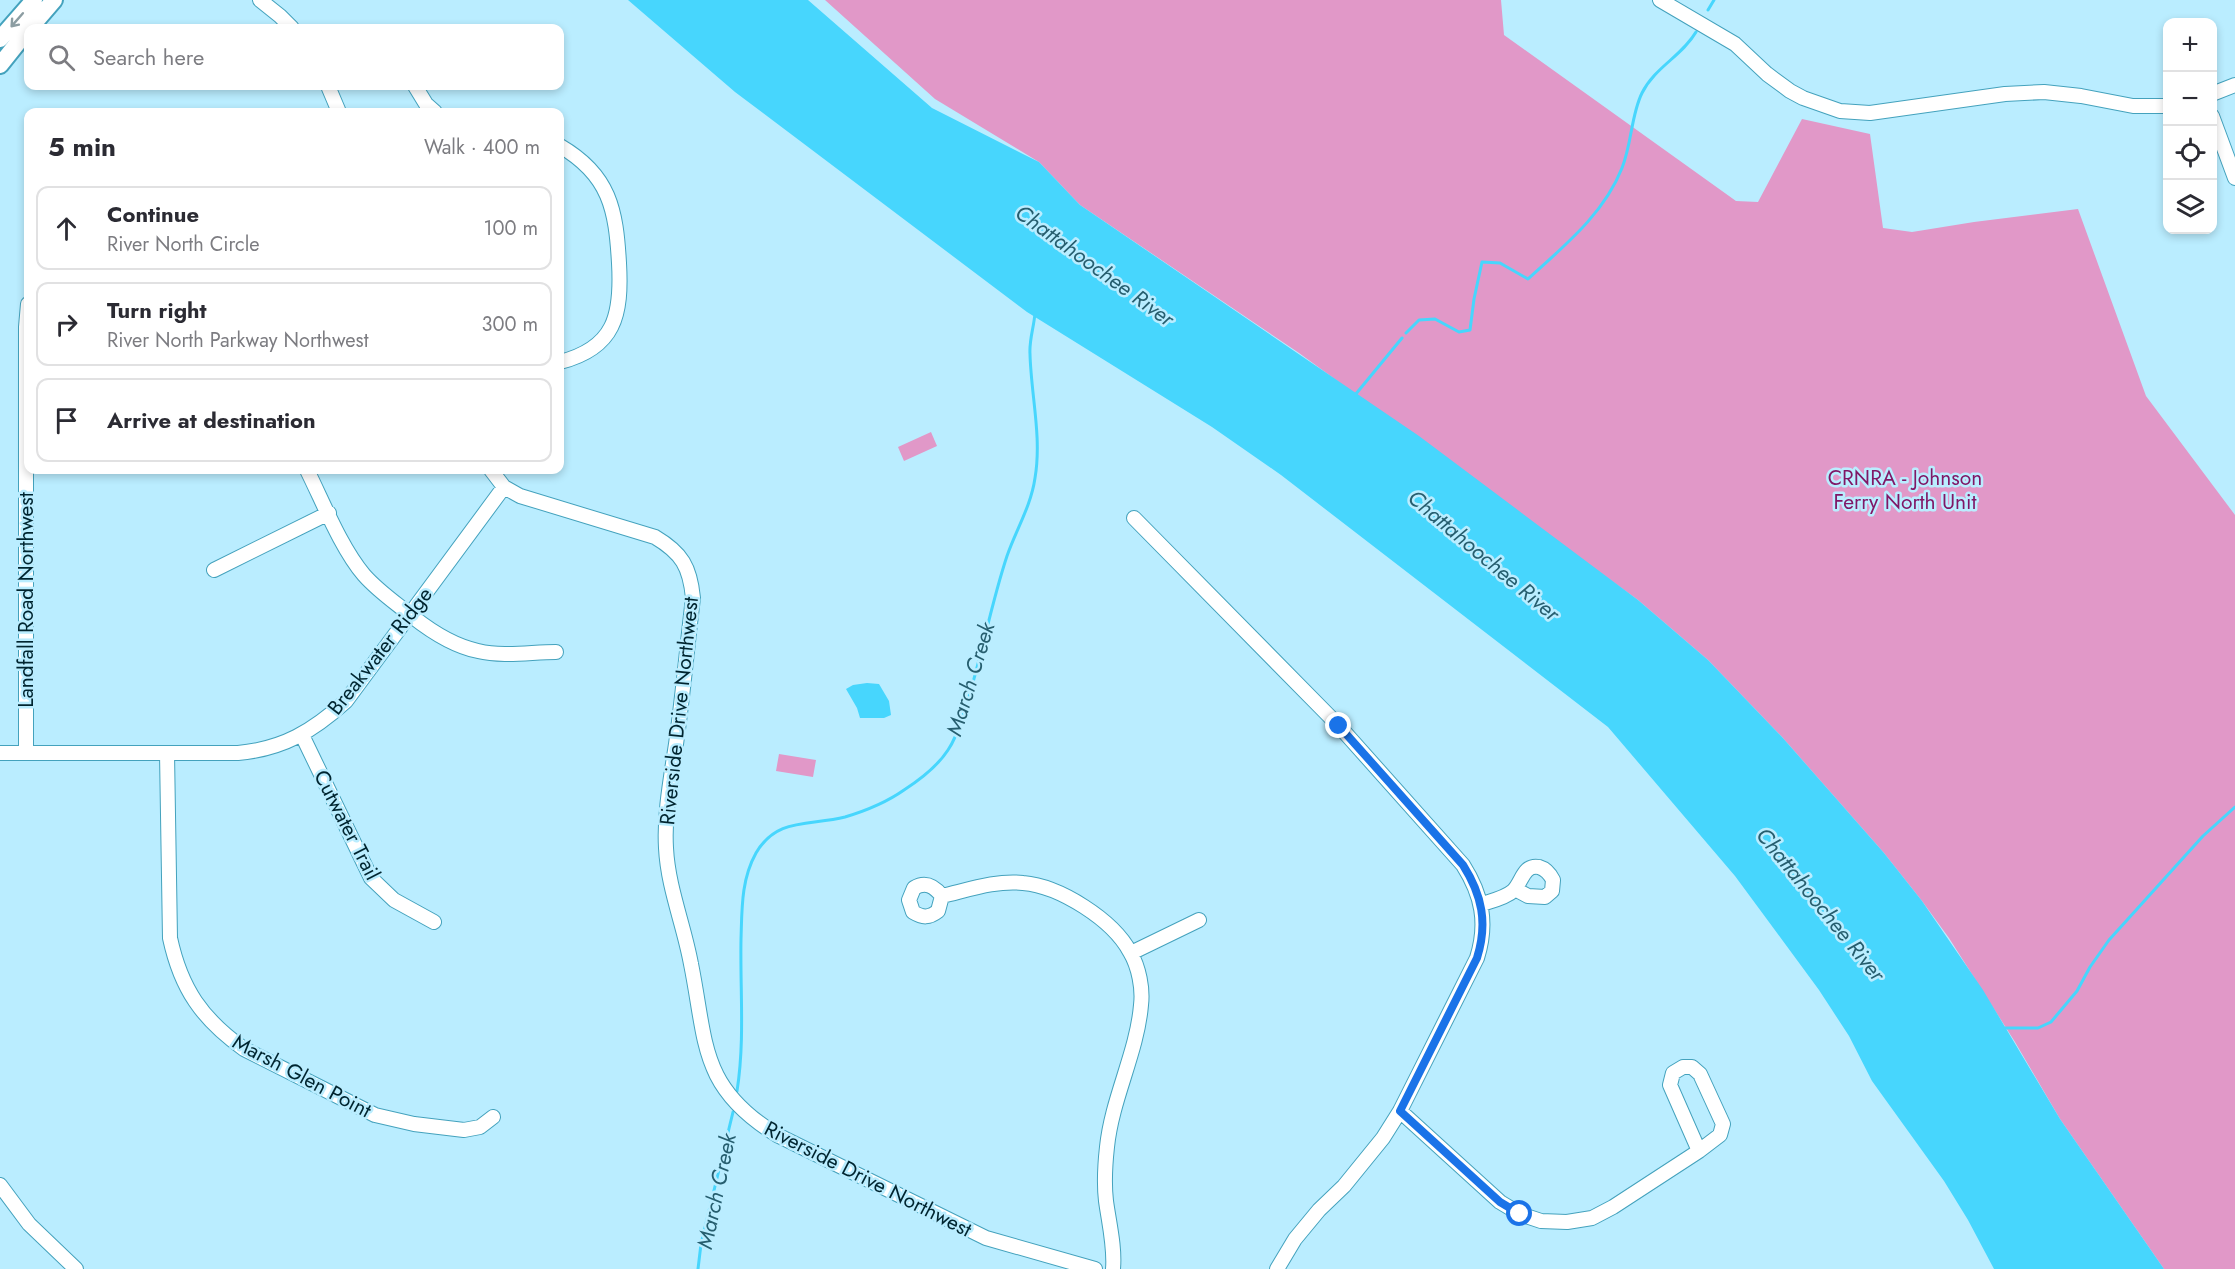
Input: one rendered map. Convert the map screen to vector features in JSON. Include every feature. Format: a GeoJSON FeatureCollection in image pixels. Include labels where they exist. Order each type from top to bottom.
{"type":"FeatureCollection","features":[{"type":"Feature","properties":{"kind":"main road"},"geometry":{"type":"LineString","coordinates":[[0,39],[34,0]]}},
{"type":"Feature","properties":{"kind":"main road"},"geometry":{"type":"LineString","coordinates":[[33,24],[54,0]]}},
{"type":"Feature","properties":{"kind":"main road"},"geometry":{"type":"LineString","coordinates":[[0,65],[24,35]]}},
{"type":"Feature","properties":{"kind":"street"},"geometry":{"type":"LineString","coordinates":[[260,0],[288,24]]}},
{"type":"Feature","properties":{"kind":"street"},"geometry":{"type":"LineString","coordinates":[[1660,0],[1734,44],[1790,91],[1839,111],[1870,112],[2006,94],[2044,92],[2133,106],[2163,106]]}},
{"type":"Feature","properties":{"kind":"street"},"geometry":{"type":"LineString","coordinates":[[2217,92],[2235,85]]}},
{"type":"Feature","properties":{"kind":"street"},"geometry":{"type":"LineString","coordinates":[[330,90],[337,108]]}},
{"type":"Feature","properties":{"kind":"street"},"geometry":{"type":"LineString","coordinates":[[417,90],[430,108]]}},
{"type":"Feature","properties":{"kind":"street"},"geometry":{"type":"LineString","coordinates":[[2216,126],[2235,178]]}},
{"type":"Feature","properties":{"kind":"street"},"geometry":{"type":"LineString","coordinates":[[564,149],[584,164],[600,183],[612,204],[617,225],[621,290],[615,319],[602,339],[593,348],[564,361]]}},
{"type":"Feature","properties":{"kind":"street","name":"Landfall Road Northwest"},"geometry":{"type":"LineString","coordinates":[[26,474],[26,752]]}},
{"type":"Feature","properties":{"kind":"street"},"geometry":{"type":"LineString","coordinates":[[309,474],[350,554],[363,574],[385,596],[410,615],[440,636],[477,651],[495,654],[556,652]]}},
{"type":"Feature","properties":{"kind":"street","name":"Riverside Drive Northwest"},"geometry":{"type":"LineString","coordinates":[[494,474],[504,487],[537,502],[655,537],[670,546],[682,559],[691,578],[693,598],[667,801],[666,850],[673,895],[691,963],[704,1040],[716,1074],[728,1093],[758,1124],[777,1135],[986,1238],[1095,1269]]}},
{"type":"Feature","properties":{"kind":"street","name":"Breakwater Ridge"},"geometry":{"type":"LineString","coordinates":[[0,753],[249,752],[276,746],[302,735],[326,720],[346,701],[504,487]]}},
{"type":"Feature","properties":{"kind":"street"},"geometry":{"type":"LineString","coordinates":[[214,570],[329,513]]}},
{"type":"Feature","properties":{"kind":"street"},"geometry":{"type":"LineString","coordinates":[[1134,518],[1339,726],[1463,865],[1474,883],[1482,904],[1483,931],[1477,958],[1400,1111],[1364,1164],[1319,1210],[1295,1239],[1277,1269]]}},
{"type":"Feature","properties":{"kind":"street","name":"Cutwater Trail"},"geometry":{"type":"LineString","coordinates":[[302,735],[371,878],[394,900],[434,922]]}},
{"type":"Feature","properties":{"kind":"street","name":"Marsh Glen Point"},"geometry":{"type":"LineString","coordinates":[[167,753],[170,938],[175,962],[183,981],[195,1002],[208,1018],[244,1049],[375,1115],[414,1124],[464,1130],[480,1127],[493,1117]]}},
{"type":"Feature","properties":{"kind":"street"},"geometry":{"type":"LineString","coordinates":[[942,896],[1000,883],[1023,883],[1043,887],[1068,897],[1098,916],[1118,935],[1131,953],[1140,978],[1142,1004],[1113,1108],[1107,1145],[1105,1198],[1114,1258],[1113,1269]]}},
{"type":"Feature","properties":{"kind":"street"},"geometry":{"type":"LineString","coordinates":[[1482,904],[1510,894],[1515,889]]}},
{"type":"Feature","properties":{"kind":"street"},"geometry":{"type":"LineString","coordinates":[[1131,953],[1199,920]]}},
{"type":"Feature","properties":{"kind":"street"},"geometry":{"type":"LineString","coordinates":[[1400,1111],[1500,1202],[1520,1214],[1541,1221],[1567,1222],[1592,1218],[1613,1207],[1699,1151],[1720,1135],[1723,1130],[1722,1124],[1700,1074],[1692,1067],[1683,1067],[1673,1073],[1670,1085],[1699,1151]]}},
{"type":"Feature","properties":{"kind":"street"},"geometry":{"type":"LineString","coordinates":[[0,1185],[29,1224],[76,1269]]}},
{"type":"Feature","properties":{"kind":"green space","name":"CRNRA - Johnson Ferry North Unit"},"geometry":{"type":"Polygon","coordinates":[[[825,0],[1501,0],[1504,35],[1736,201],[1758,202],[1802,119],[1870,134],[1883,228],[1912,232],[2078,209],[2146,396],[2235,515],[2235,1269],[2164,1269],[2060,1119],[2015,1042],[1949,938],[1922,901],[1884,853],[1782,737],[1708,660],[1638,600],[1299,353],[1080,205],[1039,162],[935,99],[825,0]]]}},
{"type":"Feature","properties":{"kind":"green space"},"geometry":{"type":"Polygon","coordinates":[[[931,432],[937,446],[904,461],[898,447],[931,432]]]}},
{"type":"Feature","properties":{"kind":"green space"},"geometry":{"type":"Polygon","coordinates":[[[779,754],[816,760],[813,777],[776,771],[779,754]]]}},
{"type":"Feature","properties":{"kind":"water","name":"Chattahoochee River"},"geometry":{"type":"Polygon","coordinates":[[[628,0],[808,0],[932,108],[1039,162],[1080,205],[1419,436],[1638,600],[1708,660],[1782,737],[1884,853],[1922,901],[1983,990],[2060,1119],[2164,1269],[1994,1269],[1944,1181],[1872,1081],[1849,1036],[1819,990],[1735,876],[1608,727],[1281,475],[1212,427],[1027,312],[735,92],[628,0]]]}},
{"type":"Feature","properties":{"kind":"water"},"geometry":{"type":"Polygon","coordinates":[[[879,684],[889,701],[891,715],[884,718],[860,718],[846,689],[853,685],[879,684]]]}},
{"type":"Feature","properties":{"kind":"waterway"},"geometry":{"type":"LineString","coordinates":[[1708,10],[1714,0]]}},
{"type":"Feature","properties":{"kind":"waterway"},"geometry":{"type":"LineString","coordinates":[[1406,333],[1419,320],[1435,319],[1459,332],[1470,330],[1482,262],[1500,263],[1528,279],[1582,228],[1605,200],[1622,168],[1638,102],[1647,84],[1696,32]]}},
{"type":"Feature","properties":{"kind":"waterway","name":"March Creek"},"geometry":{"type":"LineString","coordinates":[[737,1091],[742,1034],[742,906],[747,874],[756,853],[764,841],[784,828],[845,817],[876,806],[897,794],[934,767],[944,756],[957,733],[1001,574],[1023,518],[1035,478],[1037,432],[1030,349],[1035,313]]}},
{"type":"Feature","properties":{"kind":"waterway"},"geometry":{"type":"LineString","coordinates":[[1355,395],[1402,338]]}},
{"type":"Feature","properties":{"kind":"waterway"},"geometry":{"type":"LineString","coordinates":[[2005,1028],[2038,1028],[2051,1022],[2077,991],[2109,940],[2203,836],[2235,807]]}},
{"type":"Feature","properties":{"kind":"waterway","name":"March Creek"},"geometry":{"type":"LineString","coordinates":[[698,1269],[701,1244],[733,1112]]}},
{"type":"Feature","properties":{"kind":"route"},"geometry":{"type":"LineString","coordinates":[[1339,726],[1463,865],[1474,883],[1482,904],[1483,931],[1477,958],[1400,1111],[1500,1202],[1520,1214]]}}]}
